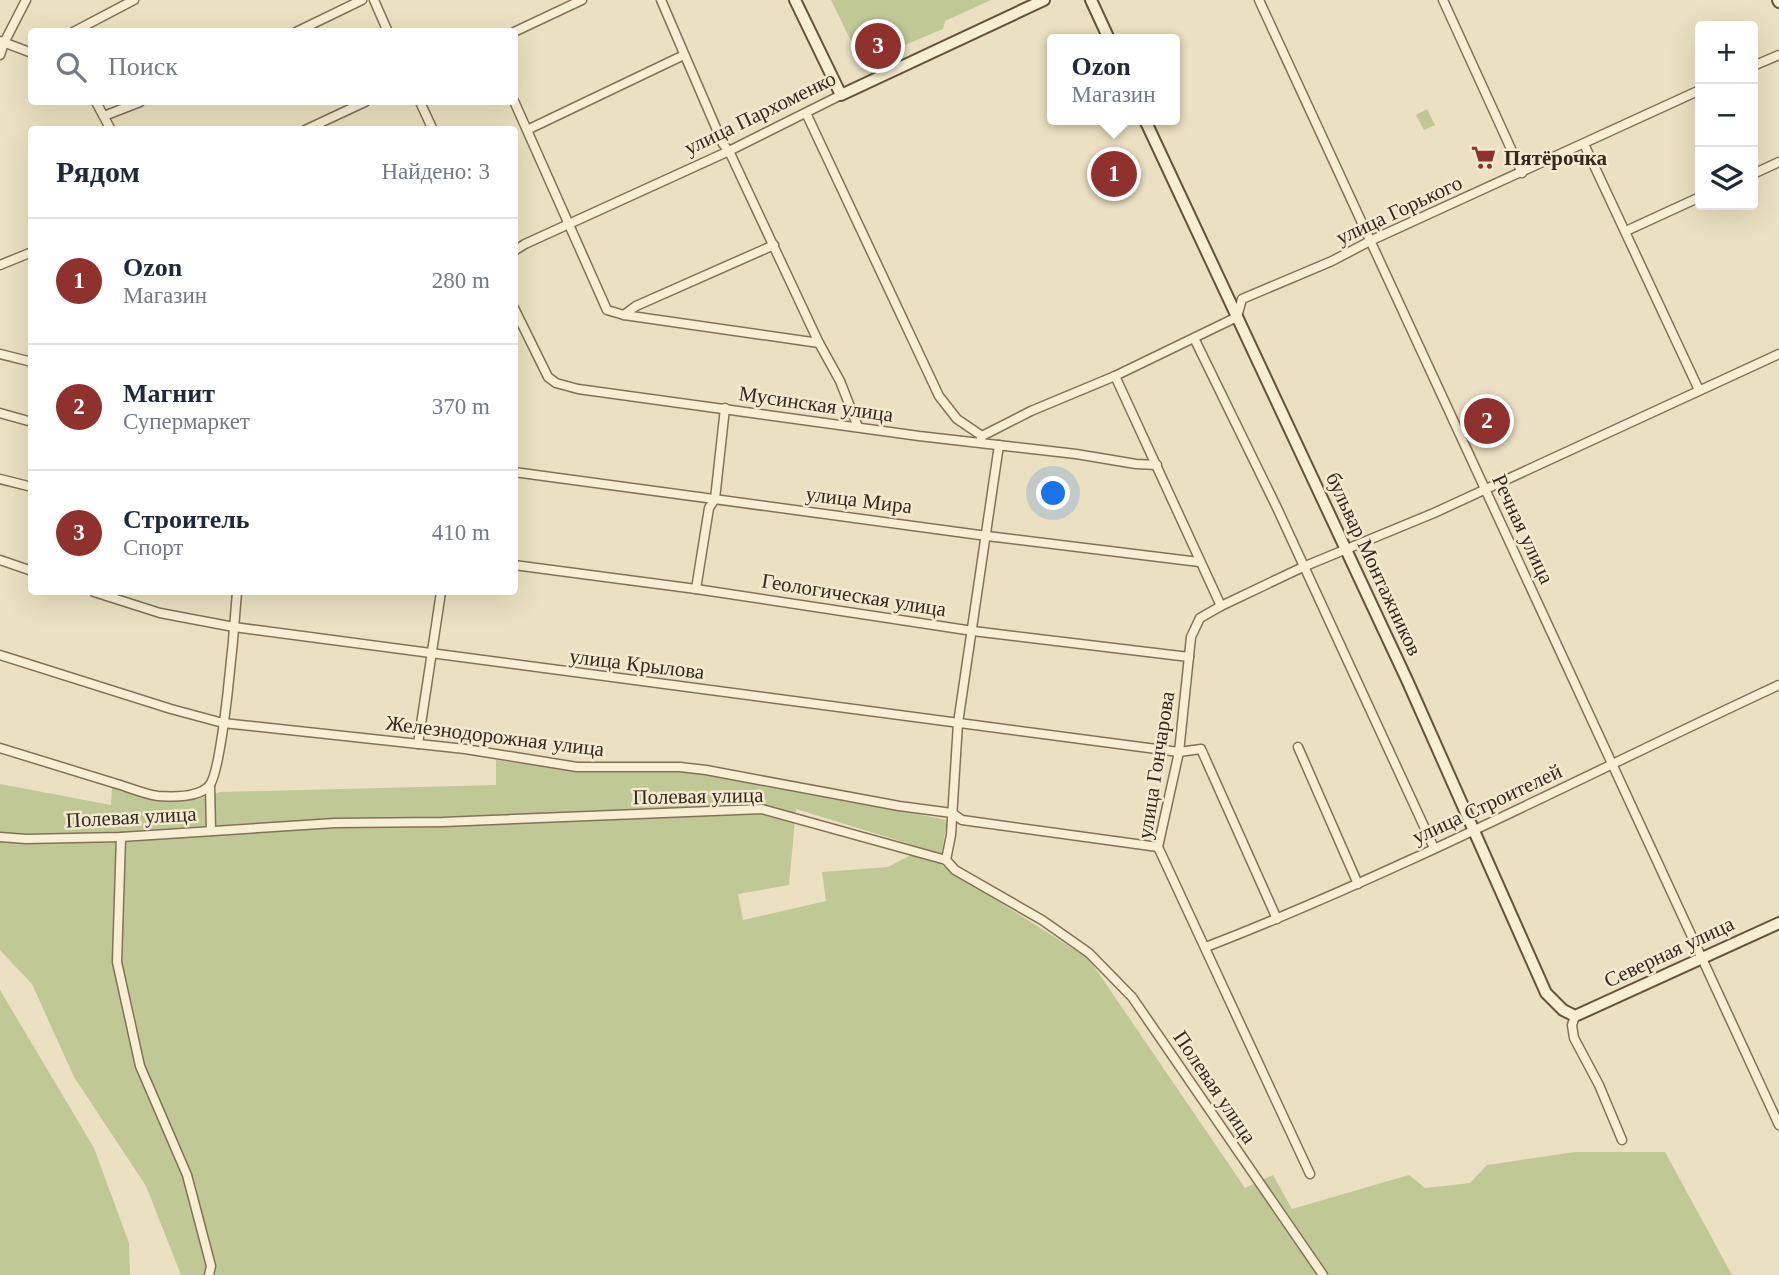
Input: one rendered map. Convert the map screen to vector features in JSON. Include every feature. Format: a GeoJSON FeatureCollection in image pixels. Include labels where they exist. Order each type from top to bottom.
{"type":"FeatureCollection","features":[{"type":"Feature","properties":{"kind":"street"},"geometry":{"type":"LineString","coordinates":[[0,55],[2,42],[26,0]]}},
{"type":"Feature","properties":{"kind":"street"},"geometry":{"type":"LineString","coordinates":[[81,28],[134,0]]}},
{"type":"Feature","properties":{"kind":"street"},"geometry":{"type":"LineString","coordinates":[[304,28],[362,0]]}},
{"type":"Feature","properties":{"kind":"street"},"geometry":{"type":"LineString","coordinates":[[374,0],[386,28]]}},
{"type":"Feature","properties":{"kind":"street"},"geometry":{"type":"LineString","coordinates":[[518,30],[568,3],[582,0]]}},
{"type":"Feature","properties":{"kind":"street"},"geometry":{"type":"LineString","coordinates":[[661,0],[723,144],[729,151],[819,343],[840,381],[858,426]]}},
{"type":"Feature","properties":{"kind":"street"},"geometry":{"type":"LineString","coordinates":[[795,0],[841,95]]}},
{"type":"Feature","properties":{"kind":"street","name":"улица Пархоменко"},"geometry":{"type":"LineString","coordinates":[[518,249],[1044,0]]}},
{"type":"Feature","properties":{"kind":"street"},"geometry":{"type":"LineString","coordinates":[[1091,0],[1107,34]]}},
{"type":"Feature","properties":{"kind":"street","name":"Речная улица"},"geometry":{"type":"LineString","coordinates":[[1259,0],[1779,1125]]}},
{"type":"Feature","properties":{"kind":"street"},"geometry":{"type":"LineString","coordinates":[[1443,0],[1522,173]]}},
{"type":"Feature","properties":{"kind":"street"},"geometry":{"type":"LineString","coordinates":[[2,42],[28,52]]}},
{"type":"Feature","properties":{"kind":"street"},"geometry":{"type":"LineString","coordinates":[[527,130],[684,55]]}},
{"type":"Feature","properties":{"kind":"street"},"geometry":{"type":"LineString","coordinates":[[1758,64],[1779,55]]}},
{"type":"Feature","properties":{"kind":"street","name":"улица Горького"},"geometry":{"type":"LineString","coordinates":[[1237,317],[1242,299],[1332,261],[1372,240],[1695,92]]}},
{"type":"Feature","properties":{"kind":"street"},"geometry":{"type":"LineString","coordinates":[[98,105],[109,126]]}},
{"type":"Feature","properties":{"kind":"street"},"geometry":{"type":"LineString","coordinates":[[104,116],[132,105]]}},
{"type":"Feature","properties":{"kind":"street"},"geometry":{"type":"LineString","coordinates":[[314,126],[359,105]]}},
{"type":"Feature","properties":{"kind":"street"},"geometry":{"type":"LineString","coordinates":[[421,105],[431,126]]}},
{"type":"Feature","properties":{"kind":"street"},"geometry":{"type":"LineString","coordinates":[[516,105],[607,310],[624,315],[819,343]]}},
{"type":"Feature","properties":{"kind":"street"},"geometry":{"type":"LineString","coordinates":[[806,113],[939,396],[957,419],[981,439],[1031,411],[1115,376],[1237,317]]}},
{"type":"Feature","properties":{"kind":"street","name":"бульвар Монтажников"},"geometry":{"type":"LineString","coordinates":[[1147,125],[1346,548],[1546,993],[1563,1010],[1575,1016]]}},
{"type":"Feature","properties":{"kind":"street"},"geometry":{"type":"LineString","coordinates":[[1584,144],[1699,390]]}},
{"type":"Feature","properties":{"kind":"street"},"geometry":{"type":"LineString","coordinates":[[1758,172],[1779,162]]}},
{"type":"Feature","properties":{"kind":"street"},"geometry":{"type":"LineString","coordinates":[[1626,231],[1695,199]]}},
{"type":"Feature","properties":{"kind":"street"},"geometry":{"type":"LineString","coordinates":[[624,315],[636,306],[774,244]]}},
{"type":"Feature","properties":{"kind":"street"},"geometry":{"type":"LineString","coordinates":[[0,265],[28,254]]}},
{"type":"Feature","properties":{"kind":"street","name":"Мусинская улица"},"geometry":{"type":"LineString","coordinates":[[518,316],[548,377],[556,383],[578,389],[919,436],[981,439],[999,445],[1157,465]]}},
{"type":"Feature","properties":{"kind":"street"},"geometry":{"type":"LineString","coordinates":[[1194,338],[1261,473],[1434,848]]}},
{"type":"Feature","properties":{"kind":"street"},"geometry":{"type":"LineString","coordinates":[[0,354],[28,361]]}},
{"type":"Feature","properties":{"kind":"street","name":"улица Гончарова"},"geometry":{"type":"LineString","coordinates":[[1310,1174],[1158,847],[1179,752],[1191,637],[1200,618],[1303,567],[1486,489],[1779,354]]}},
{"type":"Feature","properties":{"kind":"street"},"geometry":{"type":"LineString","coordinates":[[1115,376],[1221,606]]}},
{"type":"Feature","properties":{"kind":"street"},"geometry":{"type":"LineString","coordinates":[[696,589],[709,508],[715,499],[725,408]]}},
{"type":"Feature","properties":{"kind":"street"},"geometry":{"type":"LineString","coordinates":[[0,413],[28,421]]}},
{"type":"Feature","properties":{"kind":"street"},"geometry":{"type":"LineString","coordinates":[[946,860],[958,723],[999,445]]}},
{"type":"Feature","properties":{"kind":"street","name":"улица Мира"},"geometry":{"type":"LineString","coordinates":[[518,473],[1199,562]]}},
{"type":"Feature","properties":{"kind":"street"},"geometry":{"type":"LineString","coordinates":[[0,479],[28,486]]}},
{"type":"Feature","properties":{"kind":"street"},"geometry":{"type":"LineString","coordinates":[[0,560],[28,570]]}},
{"type":"Feature","properties":{"kind":"street","name":"Геологическая улица"},"geometry":{"type":"LineString","coordinates":[[518,566],[696,589],[973,631],[1189,657]]}},
{"type":"Feature","properties":{"kind":"street","name":"улица Крылова"},"geometry":{"type":"LineString","coordinates":[[103,595],[160,613],[234,627],[433,655],[1179,752],[1201,749],[1277,919]]}},
{"type":"Feature","properties":{"kind":"street","name":"Полевая улица"},"geometry":{"type":"LineString","coordinates":[[0,748],[158,796],[201,792],[210,785],[223,723],[237,595]]}},
{"type":"Feature","properties":{"kind":"street"},"geometry":{"type":"LineString","coordinates":[[418,744],[441,595]]}},
{"type":"Feature","properties":{"kind":"street","name":"Железнодорожная улица"},"geometry":{"type":"LineString","coordinates":[[0,655],[223,723],[418,744],[577,767],[680,767],[706,770],[952,813],[962,820],[1158,847]]}},
{"type":"Feature","properties":{"kind":"street","name":"улица Строителей"},"geometry":{"type":"LineString","coordinates":[[1206,947],[1358,884],[1474,831],[1779,685]]}},
{"type":"Feature","properties":{"kind":"street"},"geometry":{"type":"LineString","coordinates":[[1298,747],[1358,884]]}},
{"type":"Feature","properties":{"kind":"street"},"geometry":{"type":"LineString","coordinates":[[210,785],[211,831]]}},
{"type":"Feature","properties":{"kind":"street","name":"Полевая улица"},"geometry":{"type":"LineString","coordinates":[[0,837],[36,839],[121,836],[335,823],[443,822],[761,809],[946,860],[955,870],[1042,919],[1089,953],[1132,997],[1323,1275]]}},
{"type":"Feature","properties":{"kind":"street"},"geometry":{"type":"LineString","coordinates":[[121,836],[117,962],[140,1066],[187,1175],[211,1266],[209,1275]]}},
{"type":"Feature","properties":{"kind":"street","name":"Северная улица"},"geometry":{"type":"LineString","coordinates":[[1575,1016],[1779,923]]}},
{"type":"Feature","properties":{"kind":"street"},"geometry":{"type":"LineString","coordinates":[[1575,1016],[1572,1025],[1573,1038],[1599,1085],[1622,1140]]}},
{"type":"Feature","properties":{"kind":"green space"},"geometry":{"type":"Polygon","coordinates":[[[831,0],[991,0],[945,21],[943,29],[862,63],[831,0]]]}},
{"type":"Feature","properties":{"kind":"green space"},"geometry":{"type":"Polygon","coordinates":[[[1427,109],[1435,125],[1424,130],[1416,115],[1427,109]]]}},
{"type":"Feature","properties":{"kind":"green space"},"geometry":{"type":"Polygon","coordinates":[[[496,760],[583,772],[686,772],[744,780],[947,820],[940,864],[1089,959],[1245,1188],[1273,1175],[1292,1209],[1409,1175],[1425,1188],[1470,1183],[1487,1165],[1575,1152],[1665,1152],[1732,1275],[181,1275],[146,1186],[74,1077],[32,984],[0,950],[0,784],[111,805],[112,787],[152,797],[179,800],[206,797],[220,792],[496,785],[496,760]],[[796,809],[789,885],[738,894],[743,920],[826,901],[822,872],[888,867],[911,855],[913,845],[796,809]]]}},
{"type":"Feature","properties":{"kind":"green space"},"geometry":{"type":"Polygon","coordinates":[[[0,990],[94,1148],[129,1243],[130,1275],[0,1275],[0,990]]]}},
{"type":"Feature","properties":{"kind":"place","name":"Строитель"},"geometry":{"type":"Point","coordinates":[878,46]}},
{"type":"Feature","properties":{"kind":"place","name":"Пятёрочка"},"geometry":{"type":"Point","coordinates":[1484,158]}},
{"type":"Feature","properties":{"kind":"place","name":"Ozon"},"geometry":{"type":"Point","coordinates":[1114,174]}},
{"type":"Feature","properties":{"kind":"place","name":"Магнит"},"geometry":{"type":"Point","coordinates":[1487,421]}}]}
